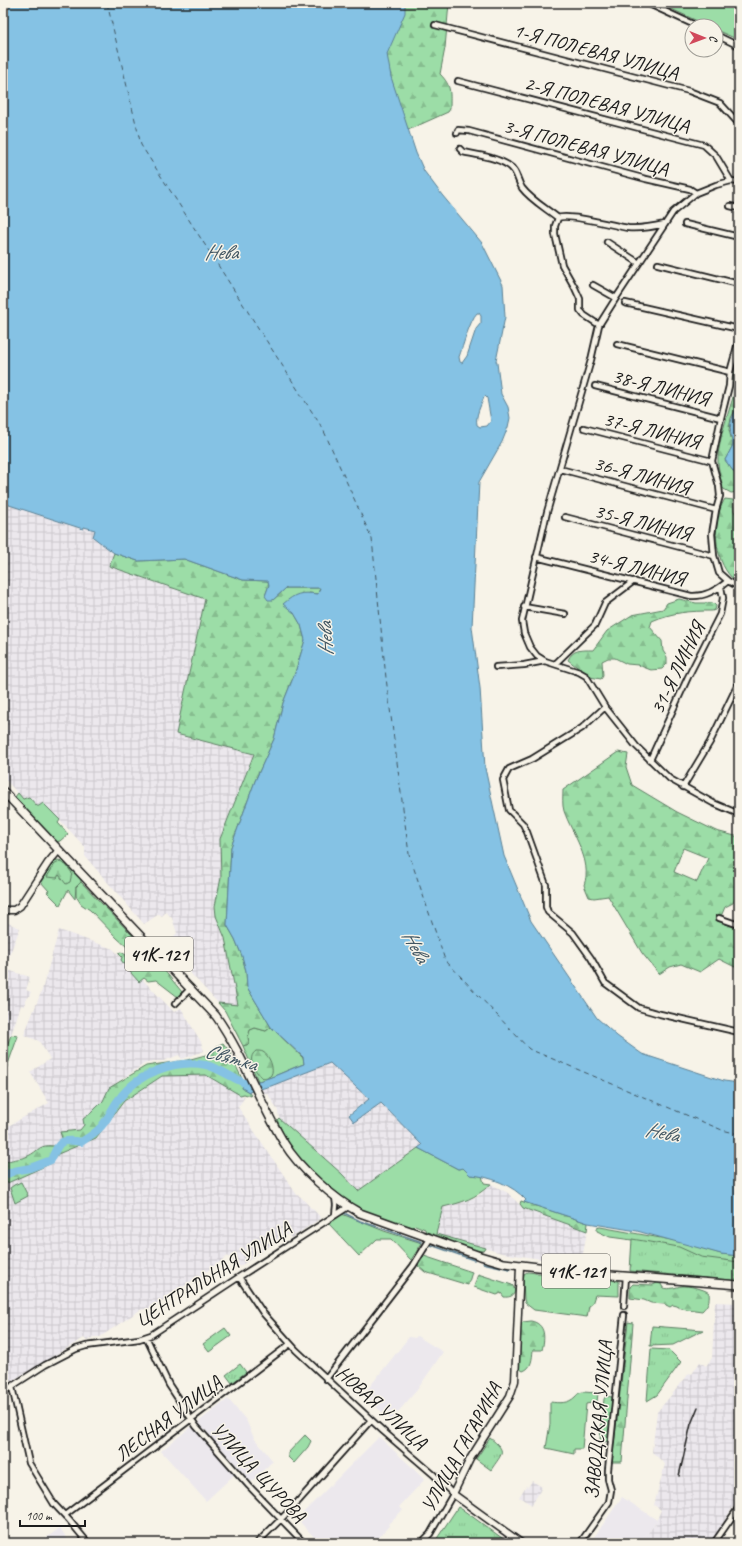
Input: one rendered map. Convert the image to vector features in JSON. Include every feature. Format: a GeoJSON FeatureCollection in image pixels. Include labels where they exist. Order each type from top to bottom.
{"type":"FeatureCollection","features":[{"type":"Feature","properties":{"kind":"main road","name":"41К-121"},"geometry":{"type":"LineString","coordinates":[[3,790],[216,1016],[230,1037],[291,1154],[324,1188],[348,1207],[360,1213],[488,1259],[520,1266],[739,1285]]}},
{"type":"Feature","properties":{"kind":"street"},"geometry":{"type":"LineString","coordinates":[[647,3],[684,20]]}},
{"type":"Feature","properties":{"kind":"street","name":"1-Я ПОЛЕВАЯ УЛИЦА"},"geometry":{"type":"LineString","coordinates":[[435,25],[689,91],[720,102],[739,124]]}},
{"type":"Feature","properties":{"kind":"street"},"geometry":{"type":"LineString","coordinates":[[724,39],[739,46]]}},
{"type":"Feature","properties":{"kind":"street","name":"2-Я ПОЛЕВАЯ УЛИЦА"},"geometry":{"type":"LineString","coordinates":[[458,81],[704,146],[716,156],[731,181]]}},
{"type":"Feature","properties":{"kind":"street","name":"3-Я ПОЛЕВАЯ УЛИЦА"},"geometry":{"type":"LineString","coordinates":[[457,132],[458,130],[468,131],[646,179],[690,189],[696,193]]}},
{"type":"Feature","properties":{"kind":"street"},"geometry":{"type":"LineString","coordinates":[[460,149],[463,152],[500,161],[509,165],[516,173],[522,188],[558,218]]}},
{"type":"Feature","properties":{"kind":"street"},"geometry":{"type":"LineString","coordinates":[[739,182],[731,181],[696,193],[673,212],[599,325],[591,360],[536,557],[522,621],[524,633],[530,647],[537,656],[545,661],[580,672],[586,676],[605,707],[636,746],[670,780],[713,803],[739,814]]}},
{"type":"Feature","properties":{"kind":"street"},"geometry":{"type":"LineString","coordinates":[[730,206],[739,208]]}},
{"type":"Feature","properties":{"kind":"street"},"geometry":{"type":"LineString","coordinates":[[558,218],[562,216],[572,217],[640,228],[665,224]]}},
{"type":"Feature","properties":{"kind":"street"},"geometry":{"type":"LineString","coordinates":[[558,218],[555,226],[555,234],[562,265],[580,299],[580,310],[584,315],[599,325]]}},
{"type":"Feature","properties":{"kind":"street"},"geometry":{"type":"LineString","coordinates":[[685,224],[739,237]]}},
{"type":"Feature","properties":{"kind":"street"},"geometry":{"type":"LineString","coordinates":[[607,242],[639,263]]}},
{"type":"Feature","properties":{"kind":"street"},"geometry":{"type":"LineString","coordinates":[[658,264],[739,284]]}},
{"type":"Feature","properties":{"kind":"street"},"geometry":{"type":"LineString","coordinates":[[593,285],[616,298]]}},
{"type":"Feature","properties":{"kind":"street"},"geometry":{"type":"LineString","coordinates":[[625,303],[739,329]]}},
{"type":"Feature","properties":{"kind":"street"},"geometry":{"type":"LineString","coordinates":[[739,339],[730,372],[729,386],[712,461],[719,486],[720,496],[712,534],[714,556],[719,574],[739,587]]}},
{"type":"Feature","properties":{"kind":"street"},"geometry":{"type":"LineString","coordinates":[[617,344],[730,372]]}},
{"type":"Feature","properties":{"kind":"street","name":"38-Я ЛИНИЯ"},"geometry":{"type":"LineString","coordinates":[[595,386],[721,418]]}},
{"type":"Feature","properties":{"kind":"street","name":"37-Я ЛИНИЯ"},"geometry":{"type":"LineString","coordinates":[[584,428],[712,461]]}},
{"type":"Feature","properties":{"kind":"street","name":"36-Я ЛИНИЯ"},"geometry":{"type":"LineString","coordinates":[[560,469],[716,510]]}},
{"type":"Feature","properties":{"kind":"street","name":"35-Я ЛИНИЯ"},"geometry":{"type":"LineString","coordinates":[[565,517],[714,556]]}},
{"type":"Feature","properties":{"kind":"street","name":"34-Я ЛИНИЯ"},"geometry":{"type":"LineString","coordinates":[[536,557],[691,596],[700,597],[720,587],[728,581]]}},
{"type":"Feature","properties":{"kind":"street"},"geometry":{"type":"LineString","coordinates":[[555,664],[595,625],[605,604],[634,581]]}},
{"type":"Feature","properties":{"kind":"street","name":"31-Я ЛИНИЯ"},"geometry":{"type":"LineString","coordinates":[[650,760],[688,677],[720,614],[723,598],[720,587]]}},
{"type":"Feature","properties":{"kind":"street"},"geometry":{"type":"LineString","coordinates":[[524,607],[565,614]]}},
{"type":"Feature","properties":{"kind":"street"},"geometry":{"type":"LineString","coordinates":[[496,667],[524,665],[545,661]]}},
{"type":"Feature","properties":{"kind":"street"},"geometry":{"type":"LineString","coordinates":[[683,787],[710,742],[739,682]]}},
{"type":"Feature","properties":{"kind":"street"},"geometry":{"type":"LineString","coordinates":[[605,707],[576,732],[532,759],[509,769],[503,780],[509,810],[523,824],[527,832],[546,885],[546,906],[548,912],[573,933],[606,982],[639,1008],[739,1032]]}},
{"type":"Feature","properties":{"kind":"street"},"geometry":{"type":"LineString","coordinates":[[3,910],[11,911],[20,906],[48,863],[59,850]]}},
{"type":"Feature","properties":{"kind":"street"},"geometry":{"type":"LineString","coordinates":[[719,918],[739,925]]}},
{"type":"Feature","properties":{"kind":"street"},"geometry":{"type":"LineString","coordinates":[[175,1004],[191,988]]}},
{"type":"Feature","properties":{"kind":"street"},"geometry":{"type":"LineString","coordinates":[[334,1196],[336,1205],[334,1215]]}},
{"type":"Feature","properties":{"kind":"street","name":"ЦЕНТРАЛЬНАЯ УЛИЦА"},"geometry":{"type":"LineString","coordinates":[[3,1392],[45,1365],[81,1347],[146,1337],[166,1326],[348,1207]]}},
{"type":"Feature","properties":{"kind":"street"},"geometry":{"type":"LineString","coordinates":[[326,1379],[413,1266],[430,1239]]}},
{"type":"Feature","properties":{"kind":"street","name":"УЛИЦА ГАГАРИНА"},"geometry":{"type":"LineString","coordinates":[[421,1543],[430,1534],[453,1494],[470,1459],[510,1396],[515,1381],[520,1266]]}},
{"type":"Feature","properties":{"kind":"street"},"geometry":{"type":"LineString","coordinates":[[624,1306],[626,1276]]}},
{"type":"Feature","properties":{"kind":"street","name":"НОВАЯ УЛИЦА"},"geometry":{"type":"LineString","coordinates":[[239,1277],[263,1313],[290,1344],[326,1379],[434,1475],[453,1494],[521,1543]]}},
{"type":"Feature","properties":{"kind":"street","name":"ЗАВОДСКАЯ УЛИЦА"},"geometry":{"type":"LineString","coordinates":[[580,1543],[607,1506],[610,1496],[608,1470],[624,1315]]}},
{"type":"Feature","properties":{"kind":"street","name":"УЛИЦА ЩУРОВА"},"geometry":{"type":"LineString","coordinates":[[146,1337],[169,1385],[191,1419],[249,1486],[304,1543]]}},
{"type":"Feature","properties":{"kind":"street","name":"ЛЕСНАЯ УЛИЦА"},"geometry":{"type":"LineString","coordinates":[[65,1515],[290,1344]]}},
{"type":"Feature","properties":{"kind":"street"},"geometry":{"type":"LineString","coordinates":[[12,1387],[29,1463],[54,1504],[88,1543]]}},
{"type":"Feature","properties":{"kind":"street"},"geometry":{"type":"LineString","coordinates":[[257,1543],[281,1519],[371,1420]]}},
{"type":"Feature","properties":{"kind":"street"},"geometry":{"type":"LineString","coordinates":[[714,1543],[739,1507]]}},
{"type":"Feature","properties":{"kind":"shaded area"},"geometry":{"type":"Polygon","coordinates":[[[3,503],[82,529],[84,527],[95,530],[94,537],[114,553],[109,566],[205,599],[176,734],[254,754],[220,839],[221,878],[215,906],[216,916],[225,938],[238,1006],[218,1003],[169,950],[173,947],[169,942],[177,933],[172,918],[166,912],[162,916],[159,914],[144,924],[85,856],[85,847],[55,815],[43,803],[37,806],[29,797],[23,799],[3,777],[3,503]]]}},
{"type":"Feature","properties":{"kind":"shaded area"},"geometry":{"type":"Polygon","coordinates":[[[8,923],[20,928],[4,969],[30,977],[26,990],[31,992],[24,1006],[21,1005],[11,1035],[3,1032],[3,937],[8,923]]]}},
{"type":"Feature","properties":{"kind":"shaded area"},"geometry":{"type":"Polygon","coordinates":[[[59,930],[113,949],[174,1012],[181,1008],[201,1042],[204,1051],[182,1059],[179,1055],[163,1061],[155,1061],[144,1064],[109,1088],[103,1101],[83,1119],[84,1125],[80,1130],[65,1131],[63,1138],[54,1146],[36,1150],[28,1156],[7,1161],[3,1164],[3,1129],[49,1103],[30,1072],[50,1059],[39,1041],[24,1035],[42,990],[59,930]]]}},
{"type":"Feature","properties":{"kind":"shaded area"},"geometry":{"type":"Polygon","coordinates":[[[330,1063],[369,1099],[349,1114],[354,1122],[381,1103],[422,1145],[358,1191],[342,1174],[279,1118],[278,1111],[268,1094],[264,1093],[261,1088],[271,1086],[330,1063]]]}},
{"type":"Feature","properties":{"kind":"shaded area"},"geometry":{"type":"Polygon","coordinates":[[[206,1075],[245,1097],[238,1107],[297,1195],[301,1197],[321,1218],[291,1238],[288,1234],[237,1268],[228,1256],[203,1274],[207,1281],[197,1288],[192,1281],[152,1308],[140,1310],[100,1337],[94,1337],[87,1341],[84,1338],[3,1386],[3,1185],[52,1163],[58,1154],[96,1138],[124,1101],[162,1076],[206,1075]]]}},
{"type":"Feature","properties":{"kind":"shaded area"},"geometry":{"type":"Polygon","coordinates":[[[491,1184],[508,1193],[523,1208],[587,1231],[581,1265],[502,1253],[436,1235],[443,1207],[463,1202],[478,1196],[491,1184]]]}},
{"type":"Feature","properties":{"kind":"shaded area"},"geometry":{"type":"Polygon","coordinates":[[[715,1302],[739,1303],[739,1498],[710,1543],[640,1543],[655,1524],[661,1510],[654,1505],[665,1464],[652,1452],[657,1412],[689,1373],[692,1374],[700,1362],[706,1366],[712,1358],[715,1302]]]}},
{"type":"Feature","properties":{"kind":"shaded area"},"geometry":{"type":"Polygon","coordinates":[[[417,1336],[443,1352],[417,1390],[391,1420],[363,1395],[409,1337],[415,1338],[417,1336]]]}},
{"type":"Feature","properties":{"kind":"shaded area"},"geometry":{"type":"Polygon","coordinates":[[[228,1399],[246,1420],[254,1438],[273,1461],[251,1482],[198,1422],[228,1399]]]}},
{"type":"Feature","properties":{"kind":"shaded area"},"geometry":{"type":"Polygon","coordinates":[[[192,1426],[235,1474],[206,1501],[161,1451],[192,1426]]]}},
{"type":"Feature","properties":{"kind":"shaded area"},"geometry":{"type":"Polygon","coordinates":[[[379,1437],[425,1479],[399,1507],[403,1510],[388,1524],[389,1526],[373,1543],[320,1543],[297,1519],[379,1437]]]}},
{"type":"Feature","properties":{"kind":"shaded area"},"geometry":{"type":"Polygon","coordinates":[[[532,1481],[542,1487],[532,1505],[519,1497],[526,1486],[528,1487],[532,1481]]]}},
{"type":"Feature","properties":{"kind":"shaded area"},"geometry":{"type":"Polygon","coordinates":[[[622,1497],[657,1520],[655,1524],[640,1543],[590,1543],[622,1497]]]}},
{"type":"Feature","properties":{"kind":"shaded area"},"geometry":{"type":"Polygon","coordinates":[[[60,1528],[70,1543],[39,1543],[60,1528]]]}},
{"type":"Feature","properties":{"kind":"green space"},"geometry":{"type":"Polygon","coordinates":[[[405,3],[449,3],[445,48],[440,74],[447,82],[450,94],[450,109],[448,112],[408,130],[394,90],[387,58],[387,52],[400,22],[405,3]]]}},
{"type":"Feature","properties":{"kind":"green space"},"geometry":{"type":"Polygon","coordinates":[[[666,3],[739,3],[739,40],[724,33],[724,18],[691,18],[665,6],[666,3]]]}},
{"type":"Feature","properties":{"kind":"green space"},"geometry":{"type":"Polygon","coordinates":[[[736,370],[739,378],[739,403],[731,418],[729,430],[733,445],[725,460],[739,479],[739,492],[731,493],[722,488],[718,454],[722,433],[734,394],[734,376],[736,370]]]}},
{"type":"Feature","properties":{"kind":"green space"},"geometry":{"type":"Polygon","coordinates":[[[725,499],[733,500],[734,511],[738,517],[739,516],[735,550],[739,557],[739,583],[726,570],[718,551],[716,529],[721,507],[725,499]]]}},
{"type":"Feature","properties":{"kind":"green space"},"geometry":{"type":"Polygon","coordinates":[[[114,553],[138,561],[184,559],[243,580],[268,581],[269,585],[265,596],[273,600],[286,588],[320,588],[318,594],[309,593],[294,613],[301,625],[305,640],[295,673],[283,703],[274,739],[255,781],[231,847],[227,925],[242,956],[246,971],[247,987],[271,1027],[266,1031],[255,1028],[250,1030],[248,1037],[249,1044],[243,1046],[225,1011],[218,1003],[238,1005],[225,938],[216,916],[215,906],[221,878],[220,839],[254,754],[176,734],[205,599],[109,566],[114,553]]]}},
{"type":"Feature","properties":{"kind":"green space"},"geometry":{"type":"Polygon","coordinates":[[[679,599],[696,603],[713,603],[716,606],[715,610],[712,611],[682,613],[652,621],[650,627],[662,641],[663,651],[667,657],[667,664],[662,669],[651,670],[638,665],[627,664],[615,658],[608,658],[602,661],[603,676],[601,679],[590,677],[568,660],[575,652],[581,650],[593,650],[607,631],[632,615],[663,609],[667,603],[679,599]]]}},
{"type":"Feature","properties":{"kind":"green space"},"geometry":{"type":"Polygon","coordinates":[[[618,752],[628,754],[626,767],[632,785],[677,812],[716,831],[739,837],[739,896],[737,895],[733,903],[725,907],[719,921],[739,929],[739,969],[719,959],[700,972],[681,964],[670,967],[659,974],[642,953],[608,896],[594,898],[589,897],[584,885],[586,867],[584,857],[564,811],[563,790],[618,752]],[[683,848],[674,872],[697,882],[708,858],[683,848]]]}},
{"type":"Feature","properties":{"kind":"green space"},"geometry":{"type":"Polygon","coordinates":[[[18,793],[23,799],[29,797],[37,806],[43,803],[60,820],[58,823],[68,834],[60,841],[56,842],[15,797],[18,793]]]}},
{"type":"Feature","properties":{"kind":"green space"},"geometry":{"type":"Polygon","coordinates":[[[57,860],[64,861],[81,879],[81,882],[76,887],[75,899],[68,890],[60,905],[47,892],[49,891],[41,882],[49,868],[57,860]]]}},
{"type":"Feature","properties":{"kind":"green space"},"geometry":{"type":"Polygon","coordinates":[[[60,862],[66,865],[72,873],[70,882],[66,884],[59,875],[57,878],[47,877],[55,864],[60,862]]]}},
{"type":"Feature","properties":{"kind":"green space"},"geometry":{"type":"Polygon","coordinates":[[[81,882],[154,958],[182,992],[178,997],[156,980],[148,981],[144,978],[139,982],[130,972],[133,968],[138,969],[136,965],[132,963],[124,964],[121,960],[122,957],[118,953],[121,952],[136,959],[136,955],[90,910],[81,904],[76,896],[76,887],[81,882]]]}},
{"type":"Feature","properties":{"kind":"green space"},"geometry":{"type":"Polygon","coordinates":[[[271,1027],[303,1058],[304,1064],[270,1078],[258,1081],[243,1046],[249,1044],[248,1037],[250,1030],[255,1028],[266,1031],[271,1027]]]}},
{"type":"Feature","properties":{"kind":"green space"},"geometry":{"type":"Polygon","coordinates":[[[11,1035],[18,1036],[3,1078],[3,1056],[11,1035]]]}},
{"type":"Feature","properties":{"kind":"green space"},"geometry":{"type":"Polygon","coordinates":[[[223,1043],[229,1051],[244,1083],[242,1088],[249,1092],[251,1096],[244,1094],[240,1095],[206,1075],[162,1076],[124,1101],[96,1138],[58,1154],[52,1163],[3,1185],[3,1164],[28,1156],[42,1147],[54,1146],[62,1138],[60,1132],[80,1130],[84,1125],[83,1119],[103,1101],[109,1088],[146,1066],[187,1060],[209,1054],[216,1050],[217,1046],[223,1043]]]}},
{"type":"Feature","properties":{"kind":"green space"},"geometry":{"type":"Polygon","coordinates":[[[256,1051],[263,1052],[269,1059],[272,1066],[272,1072],[269,1077],[262,1078],[254,1068],[252,1057],[256,1051]]]}},
{"type":"Feature","properties":{"kind":"green space"},"geometry":{"type":"Polygon","coordinates":[[[279,1118],[342,1174],[358,1191],[418,1148],[458,1169],[463,1168],[470,1175],[482,1176],[484,1183],[491,1184],[468,1199],[443,1207],[436,1234],[486,1248],[485,1250],[480,1251],[464,1248],[426,1233],[425,1229],[415,1225],[413,1227],[388,1221],[356,1208],[337,1194],[308,1168],[291,1149],[277,1120],[279,1118]]]}},
{"type":"Feature","properties":{"kind":"green space"},"geometry":{"type":"Polygon","coordinates":[[[21,1182],[28,1196],[15,1203],[10,1188],[21,1182]]]}},
{"type":"Feature","properties":{"kind":"green space"},"geometry":{"type":"Polygon","coordinates":[[[521,1201],[588,1223],[587,1231],[523,1208],[520,1204],[521,1201]]]}},
{"type":"Feature","properties":{"kind":"green space"},"geometry":{"type":"Polygon","coordinates":[[[342,1214],[384,1231],[422,1243],[411,1260],[391,1239],[377,1239],[359,1256],[329,1224],[342,1214]]]}},
{"type":"Feature","properties":{"kind":"green space"},"geometry":{"type":"Polygon","coordinates":[[[600,1227],[683,1242],[721,1254],[739,1256],[739,1264],[708,1260],[632,1240],[610,1237],[597,1231],[597,1228],[600,1227]]]}},
{"type":"Feature","properties":{"kind":"green space"},"geometry":{"type":"Polygon","coordinates":[[[632,1239],[679,1247],[701,1257],[739,1262],[739,1281],[630,1271],[632,1239]]]}},
{"type":"Feature","properties":{"kind":"green space"},"geometry":{"type":"Polygon","coordinates":[[[424,1256],[472,1272],[468,1285],[425,1272],[418,1266],[424,1256]]]}},
{"type":"Feature","properties":{"kind":"green space"},"geometry":{"type":"Polygon","coordinates":[[[527,1272],[619,1281],[619,1296],[595,1295],[592,1304],[589,1306],[587,1317],[534,1310],[525,1303],[524,1299],[523,1280],[524,1274],[527,1272]]]}},
{"type":"Feature","properties":{"kind":"green space"},"geometry":{"type":"Polygon","coordinates":[[[478,1274],[512,1285],[515,1290],[514,1294],[510,1297],[504,1297],[501,1293],[497,1295],[474,1287],[478,1274]]]}},
{"type":"Feature","properties":{"kind":"green space"},"geometry":{"type":"Polygon","coordinates":[[[657,1283],[661,1284],[663,1288],[666,1289],[684,1286],[704,1290],[709,1293],[708,1303],[702,1311],[680,1308],[673,1305],[670,1307],[664,1304],[651,1303],[644,1300],[630,1298],[630,1287],[633,1284],[653,1285],[657,1283]]]}},
{"type":"Feature","properties":{"kind":"green space"},"geometry":{"type":"Polygon","coordinates":[[[531,1321],[542,1328],[544,1336],[543,1345],[542,1350],[533,1350],[530,1365],[523,1371],[519,1366],[521,1324],[523,1322],[531,1321]]]}},
{"type":"Feature","properties":{"kind":"green space"},"geometry":{"type":"Polygon","coordinates":[[[628,1322],[633,1323],[622,1462],[612,1462],[628,1322]]]}},
{"type":"Feature","properties":{"kind":"green space"},"geometry":{"type":"Polygon","coordinates":[[[652,1326],[703,1330],[673,1345],[650,1346],[652,1326]]]}},
{"type":"Feature","properties":{"kind":"green space"},"geometry":{"type":"Polygon","coordinates":[[[225,1328],[231,1336],[209,1352],[203,1344],[225,1328]]]}},
{"type":"Feature","properties":{"kind":"green space"},"geometry":{"type":"Polygon","coordinates":[[[651,1349],[669,1350],[681,1362],[657,1395],[647,1401],[651,1349]]]}},
{"type":"Feature","properties":{"kind":"green space"},"geometry":{"type":"Polygon","coordinates":[[[240,1364],[246,1372],[232,1383],[226,1375],[240,1364]]]}},
{"type":"Feature","properties":{"kind":"green space"},"geometry":{"type":"Polygon","coordinates":[[[583,1392],[598,1393],[597,1402],[586,1404],[582,1449],[574,1449],[574,1454],[546,1448],[550,1424],[550,1402],[566,1402],[583,1392]]]}},
{"type":"Feature","properties":{"kind":"green space"},"geometry":{"type":"Polygon","coordinates":[[[606,1396],[612,1397],[613,1400],[609,1438],[608,1441],[604,1442],[600,1439],[604,1399],[606,1396]]]}},
{"type":"Feature","properties":{"kind":"green space"},"geometry":{"type":"Polygon","coordinates":[[[305,1435],[311,1441],[308,1447],[294,1463],[288,1457],[288,1453],[305,1435]]]}},
{"type":"Feature","properties":{"kind":"green space"},"geometry":{"type":"Polygon","coordinates":[[[490,1438],[501,1450],[500,1456],[491,1470],[476,1459],[490,1438]]]}},
{"type":"Feature","properties":{"kind":"green space"},"geometry":{"type":"Polygon","coordinates":[[[458,1507],[463,1510],[509,1543],[434,1543],[458,1507]]]}},
{"type":"Feature","properties":{"kind":"water","name":"Нева"},"geometry":{"type":"Polygon","coordinates":[[[3,3],[405,3],[405,13],[387,54],[391,77],[416,153],[424,171],[482,243],[503,285],[505,317],[496,361],[501,394],[508,407],[510,418],[502,442],[479,482],[472,627],[480,688],[485,768],[504,856],[531,921],[597,1018],[617,1036],[642,1054],[724,1081],[739,1083],[739,1256],[721,1254],[637,1231],[588,1223],[524,1202],[526,1200],[521,1195],[508,1186],[493,1179],[470,1175],[463,1168],[458,1169],[418,1148],[422,1145],[381,1103],[354,1122],[349,1115],[369,1099],[330,1063],[271,1086],[249,1092],[242,1088],[244,1083],[260,1081],[304,1064],[303,1057],[271,1027],[247,987],[246,971],[242,956],[227,925],[231,847],[255,781],[274,739],[283,703],[295,673],[305,640],[301,625],[294,613],[283,604],[295,595],[307,593],[318,594],[320,588],[286,588],[273,600],[268,600],[265,596],[269,585],[268,581],[243,580],[184,559],[138,561],[114,553],[93,537],[95,530],[84,527],[83,529],[3,503],[3,3]],[[477,313],[469,327],[459,357],[460,362],[462,363],[467,356],[476,329],[481,323],[481,316],[477,313]],[[485,396],[477,418],[477,425],[480,427],[487,426],[491,421],[487,398],[485,396]]]}},
{"type":"Feature","properties":{"kind":"water"},"geometry":{"type":"Polygon","coordinates":[[[739,403],[739,479],[725,460],[733,445],[730,427],[739,403]]]}},
{"type":"Feature","properties":{"kind":"waterway","name":"Святка"},"geometry":{"type":"LineString","coordinates":[[3,1176],[14,1171],[30,1168],[51,1160],[58,1145],[64,1141],[81,1142],[90,1136],[102,1126],[117,1102],[127,1090],[136,1082],[158,1070],[182,1064],[206,1065],[254,1086]]}},
{"type":"Feature","properties":{"kind":"waterway"},"geometry":{"type":"LineString","coordinates":[[344,1213],[360,1221],[422,1242]]}},
{"type":"Feature","properties":{"kind":"waterway"},"geometry":{"type":"LineString","coordinates":[[431,1245],[474,1260]]}},
{"type":"Feature","properties":{"kind":"waterway"},"geometry":{"type":"LineString","coordinates":[[483,1263],[510,1269]]}},
{"type":"Feature","properties":{"kind":"ferry route"},"geometry":{"type":"LineString","coordinates":[[107,3],[141,145],[323,429],[372,539],[386,678],[409,854],[445,960],[529,1049],[722,1130],[739,1134]]}},
{"type":"Feature","properties":{"kind":"tunnel"},"geometry":{"type":"LineString","coordinates":[[624,1306],[624,1315]]}},
{"type":"Feature","properties":{"kind":"railway"},"geometry":{"type":"LineString","coordinates":[[679,1476],[691,1424],[698,1407]]}}]}
